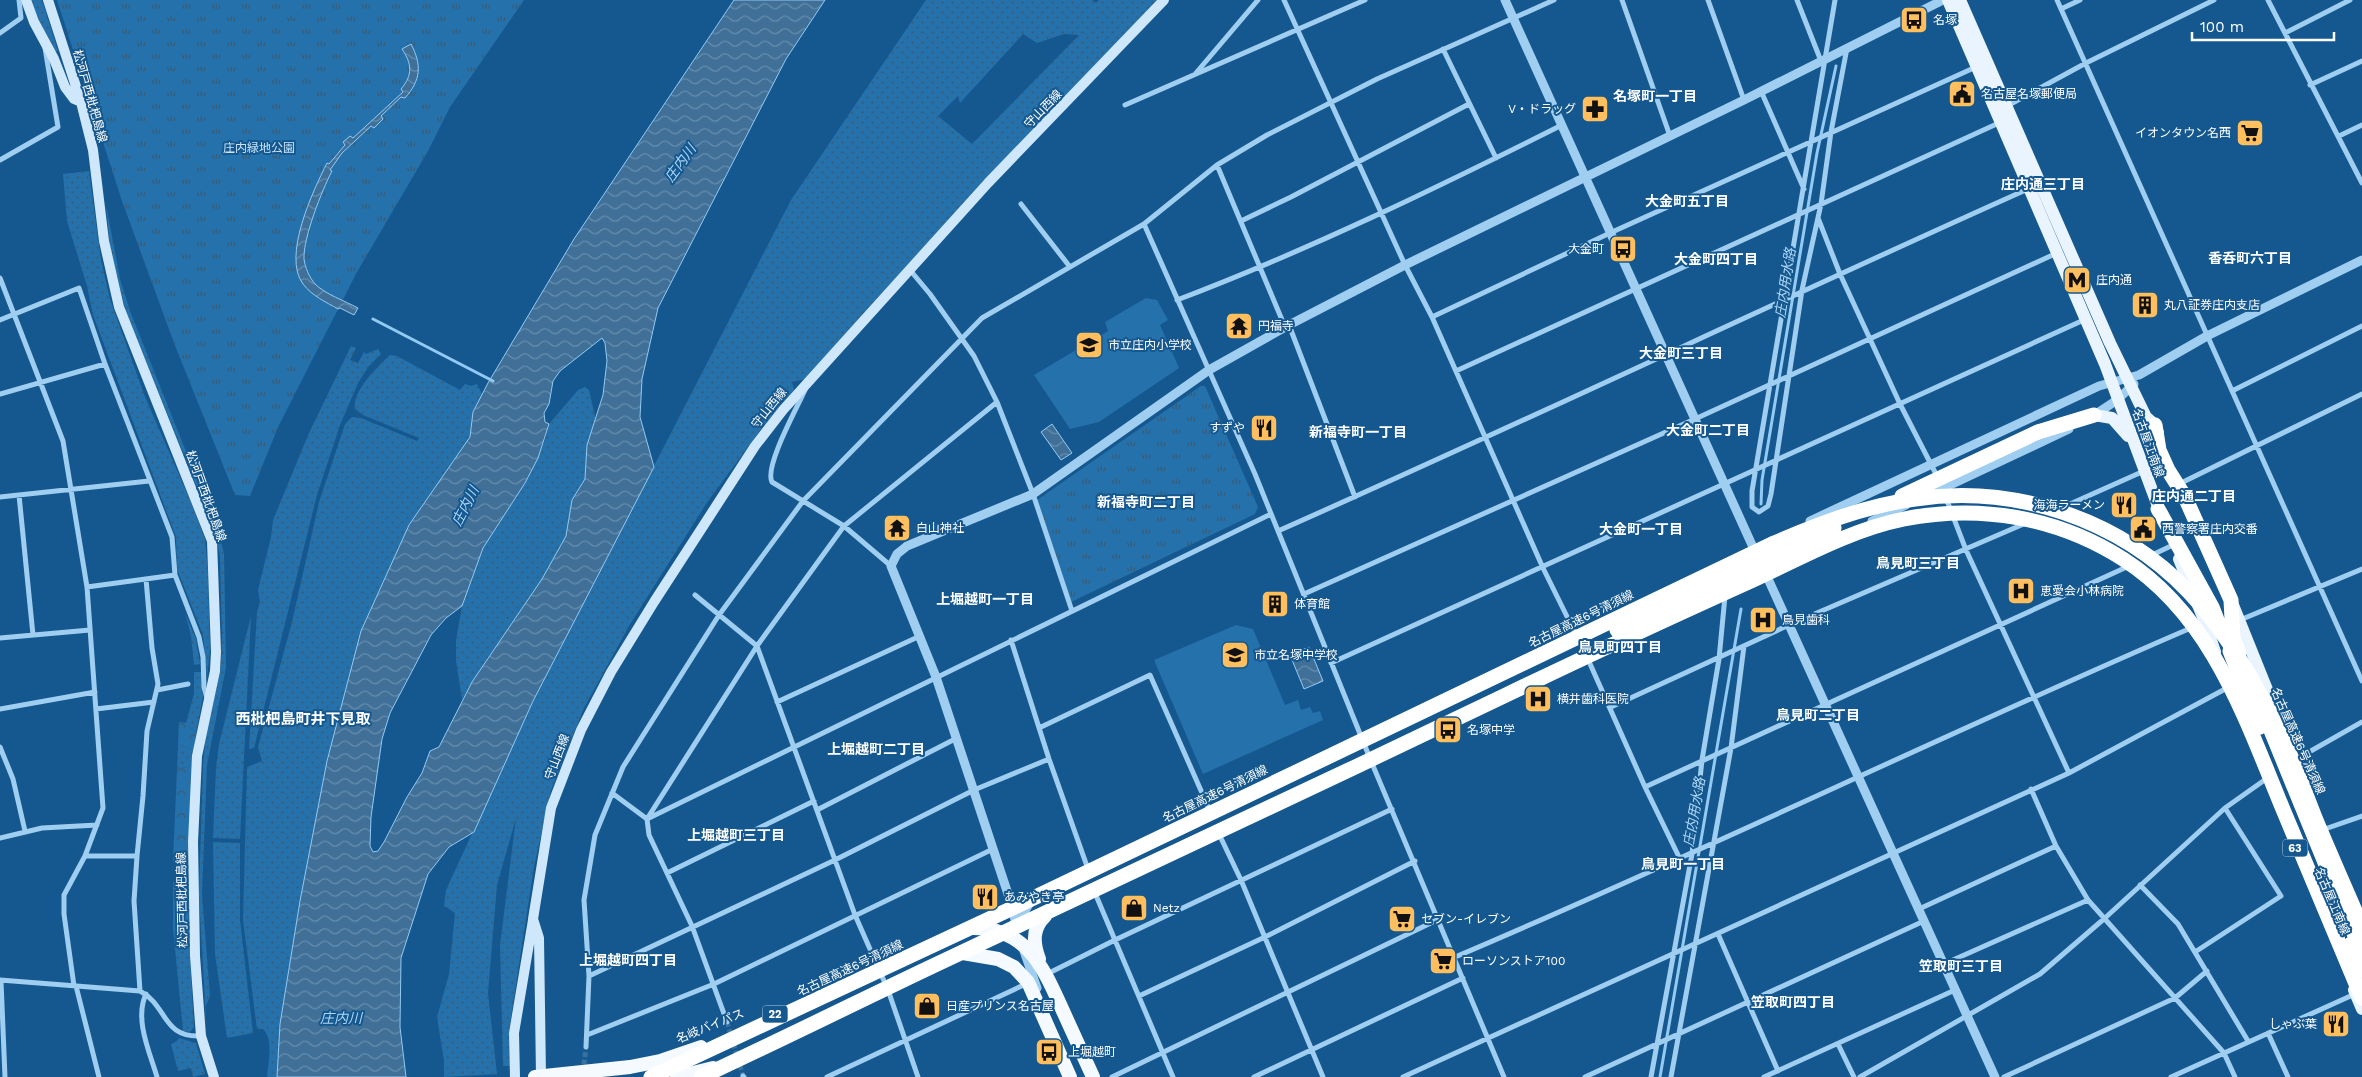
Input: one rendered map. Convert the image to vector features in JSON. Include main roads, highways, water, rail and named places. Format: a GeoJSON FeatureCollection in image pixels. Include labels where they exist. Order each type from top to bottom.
{"type":"FeatureCollection","features":[{"type":"Feature","properties":{"kind":"highway"},"geometry":{"type":"LineString","coordinates":[[1365,763],[1486,695],[1589,643],[2038,432],[2094,415]]}},
{"type":"Feature","properties":{"kind":"highway"},"geometry":{"type":"LineString","coordinates":[[2155,425],[2159,450],[2185,498],[2231,600],[2233,638],[2256,705],[2310,849],[2362,971]]}},
{"type":"Feature","properties":{"kind":"highway","name":"名古屋高速6号清須線"},"geometry":{"type":"LineString","coordinates":[[651,1077],[1772,544],[1837,518],[1915,499],[1970,495],[1999,497],[2032,503],[2066,513],[2107,530],[2158,564],[2189,592],[2223,634],[2247,671],[2274,719],[2362,929]]}},
{"type":"Feature","properties":{"kind":"highway"},"geometry":{"type":"LineString","coordinates":[[2158,509],[2212,607],[2362,953]]}},
{"type":"Feature","properties":{"kind":"highway"},"geometry":{"type":"LineString","coordinates":[[701,1077],[1721,594],[1858,532],[1903,519],[1947,513],[1996,514],[2029,519],[2076,534],[2121,558],[2145,574],[2177,604],[2200,634],[2237,699],[2360,994]]}},
{"type":"Feature","properties":{"kind":"highway"},"geometry":{"type":"LineString","coordinates":[[946,936],[995,924],[1158,850],[1454,704],[1631,604]]}},
{"type":"Feature","properties":{"kind":"highway"},"geometry":{"type":"LineString","coordinates":[[964,953],[1018,926],[1036,928],[1045,916]]}},
{"type":"Feature","properties":{"kind":"highway"},"geometry":{"type":"LineString","coordinates":[[1018,926],[1044,969],[1093,1077]]}},
{"type":"Feature","properties":{"kind":"highway","name":"名岐バイパス"},"geometry":{"type":"LineString","coordinates":[[535,1077],[630,1067],[660,1061],[716,1042],[946,936],[970,928],[1018,926]]}},
{"type":"Feature","properties":{"kind":"highway"},"geometry":{"type":"LineString","coordinates":[[964,953],[998,958],[1014,967],[1028,982],[1070,1077]]}},
{"type":"Feature","properties":{"kind":"highway","name":"22"},"geometry":{"type":"LineString","coordinates":[[677,1077],[715,1072],[964,953]]}},
{"type":"Feature","properties":{"kind":"main road"},"geometry":{"type":"LineString","coordinates":[[26,0],[65,87],[74,99],[81,102]]}},
{"type":"Feature","properties":{"kind":"main road","name":"松河戸西枇杷島線"},"geometry":{"type":"LineString","coordinates":[[48,0],[81,102],[93,150],[104,242],[119,308],[212,541],[216,652],[214,672],[197,756],[193,842],[195,956],[201,1036],[214,1077]]}},
{"type":"Feature","properties":{"kind":"main road","name":"守山西線"},"geometry":{"type":"LineString","coordinates":[[515,1077],[514,1033],[551,808],[581,730],[611,672],[754,446],[810,378],[988,183],[1164,0]]}},
{"type":"Feature","properties":{"kind":"main road","name":"名古屋江南線"},"geometry":{"type":"LineString","coordinates":[[1948,0],[1977,67],[2003,115],[2133,381],[2146,417],[2155,425],[2178,484],[2239,620],[2362,929]]}},
{"type":"Feature","properties":{"kind":"main road","name":"名古屋江南線"},"geometry":{"type":"LineString","coordinates":[[1960,0],[2029,188],[2112,383],[2158,509],[2205,622],[2227,688],[2360,994],[2362,1009]]}},
{"type":"Feature","properties":{"kind":"main road"},"geometry":{"type":"LineString","coordinates":[[2094,415],[2112,418],[2134,444]]}},
{"type":"Feature","properties":{"kind":"main road","name":"守山西線"},"geometry":{"type":"LineString","coordinates":[[534,919],[539,938],[542,1076]]}},
{"type":"Feature","properties":{"kind":"water","name":"庄内川"},"geometry":{"type":"Polygon","coordinates":[[[734,0],[825,0],[786,59],[658,308],[642,379],[640,417],[654,467],[533,701],[474,832],[449,847],[428,874],[401,958],[400,1027],[406,1077],[277,1077],[280,1024],[300,901],[327,761],[361,631],[409,525],[470,437],[473,412],[488,383],[574,239],[734,0]],[[602,338],[560,371],[553,381],[549,404],[544,413],[545,422],[549,424],[538,458],[525,483],[483,548],[462,606],[446,618],[431,635],[390,713],[382,739],[371,817],[370,846],[373,852],[378,851],[384,842],[407,797],[422,773],[430,751],[439,747],[472,682],[542,579],[566,536],[572,500],[585,479],[587,445],[603,395],[607,361],[605,343],[602,338]]]}},
{"type":"Feature","properties":{"kind":"water"},"geometry":{"type":"Polygon","coordinates":[[[411,44],[418,66],[417,79],[414,85],[405,98],[401,97],[381,116],[383,119],[374,128],[371,126],[342,153],[330,170],[332,171],[318,202],[307,239],[304,259],[306,269],[311,278],[324,291],[358,308],[354,315],[340,308],[338,309],[319,298],[303,284],[297,272],[298,241],[308,206],[327,163],[329,164],[345,145],[343,142],[350,136],[353,138],[403,92],[401,89],[408,79],[410,69],[402,49],[411,44]]]}},
{"type":"Feature","properties":{"kind":"water"},"geometry":{"type":"Polygon","coordinates":[[[1052,424],[1072,453],[1061,460],[1041,432],[1052,424]]]}},
{"type":"Feature","properties":{"kind":"water"},"geometry":{"type":"Polygon","coordinates":[[[1309,647],[1323,681],[1304,689],[1290,655],[1309,647]]]}},
{"type":"Feature","properties":{"kind":"waterway","name":"庄内用水路"},"geometry":{"type":"LineString","coordinates":[[1761,504],[1762,480],[1817,153],[1836,66]]}},
{"type":"Feature","properties":{"kind":"waterway"},"geometry":{"type":"LineString","coordinates":[[373,319],[493,381]]}},
{"type":"Feature","properties":{"kind":"waterway","name":"庄内用水路"},"geometry":{"type":"LineString","coordinates":[[1660,1077],[1741,609]]}},
{"type":"Feature","properties":{"kind":"tunnel"},"geometry":{"type":"LineString","coordinates":[[727,1022],[743,1076]]}},
{"type":"Feature","properties":{"kind":"tunnel"},"geometry":{"type":"LineString","coordinates":[[583,1072],[586,1047]]}},
{"type":"Feature","properties":{"kind":"place","name":"名塚"},"geometry":{"type":"Point","coordinates":[1914,20]}},
{"type":"Feature","properties":{"kind":"place","name":"名古屋名塚郵便局"},"geometry":{"type":"Point","coordinates":[1962,94]}},
{"type":"Feature","properties":{"kind":"place","name":"V・ドラッグ"},"geometry":{"type":"Point","coordinates":[1595,109]}},
{"type":"Feature","properties":{"kind":"place","name":"イオンタウン名西"},"geometry":{"type":"Point","coordinates":[2250,133]}},
{"type":"Feature","properties":{"kind":"place","name":"大金町"},"geometry":{"type":"Point","coordinates":[1623,249]}},
{"type":"Feature","properties":{"kind":"place","name":"庄内通"},"geometry":{"type":"Point","coordinates":[2077,280]}},
{"type":"Feature","properties":{"kind":"place","name":"丸八証券庄内支店"},"geometry":{"type":"Point","coordinates":[2145,305]}},
{"type":"Feature","properties":{"kind":"place","name":"円福寺"},"geometry":{"type":"Point","coordinates":[1239,326]}},
{"type":"Feature","properties":{"kind":"place","name":"市立庄内小学校"},"geometry":{"type":"Point","coordinates":[1089,345]}},
{"type":"Feature","properties":{"kind":"place","name":"すずや"},"geometry":{"type":"Point","coordinates":[1264,428]}},
{"type":"Feature","properties":{"kind":"place","name":"海海ラーメン"},"geometry":{"type":"Point","coordinates":[2124,505]}},
{"type":"Feature","properties":{"kind":"place","name":"白山神社"},"geometry":{"type":"Point","coordinates":[897,528]}},
{"type":"Feature","properties":{"kind":"place","name":"西警察署庄内交番"},"geometry":{"type":"Point","coordinates":[2143,529]}},
{"type":"Feature","properties":{"kind":"place","name":"恵愛会小林病院"},"geometry":{"type":"Point","coordinates":[2021,591]}},
{"type":"Feature","properties":{"kind":"place","name":"体育館"},"geometry":{"type":"Point","coordinates":[1275,604]}},
{"type":"Feature","properties":{"kind":"place","name":"鳥見歯科"},"geometry":{"type":"Point","coordinates":[1763,620]}},
{"type":"Feature","properties":{"kind":"place","name":"市立名塚中学校"},"geometry":{"type":"Point","coordinates":[1235,655]}},
{"type":"Feature","properties":{"kind":"place","name":"横井歯科医院"},"geometry":{"type":"Point","coordinates":[1538,699]}},
{"type":"Feature","properties":{"kind":"place","name":"名塚中学"},"geometry":{"type":"Point","coordinates":[1448,730]}},
{"type":"Feature","properties":{"kind":"place","name":"あみやき亭"},"geometry":{"type":"Point","coordinates":[985,897]}},
{"type":"Feature","properties":{"kind":"place","name":"Netz"},"geometry":{"type":"Point","coordinates":[1134,908]}},
{"type":"Feature","properties":{"kind":"place","name":"セブン-イレブン"},"geometry":{"type":"Point","coordinates":[1402,919]}},
{"type":"Feature","properties":{"kind":"place","name":"ローソンストア100"},"geometry":{"type":"Point","coordinates":[1443,961]}},
{"type":"Feature","properties":{"kind":"place","name":"日産プリンス名古屋"},"geometry":{"type":"Point","coordinates":[927,1006]}},
{"type":"Feature","properties":{"kind":"place","name":"しゃぶ葉"},"geometry":{"type":"Point","coordinates":[2336,1024]}},
{"type":"Feature","properties":{"kind":"place","name":"上堀越町"},"geometry":{"type":"Point","coordinates":[1049,1052]}},
{"type":"Feature","properties":{"kind":"district","name":"名塚町一丁目"},"geometry":{"type":"Point","coordinates":[1655,96]}},
{"type":"Feature","properties":{"kind":"district","name":"庄内通三丁目"},"geometry":{"type":"Point","coordinates":[2043,184]}},
{"type":"Feature","properties":{"kind":"district","name":"大金町五丁目"},"geometry":{"type":"Point","coordinates":[1687,201]}},
{"type":"Feature","properties":{"kind":"district","name":"香呑町六丁目"},"geometry":{"type":"Point","coordinates":[2250,258]}},
{"type":"Feature","properties":{"kind":"district","name":"大金町四丁目"},"geometry":{"type":"Point","coordinates":[1716,259]}},
{"type":"Feature","properties":{"kind":"district","name":"大金町三丁目"},"geometry":{"type":"Point","coordinates":[1681,353]}},
{"type":"Feature","properties":{"kind":"district","name":"大金町二丁目"},"geometry":{"type":"Point","coordinates":[1708,430]}},
{"type":"Feature","properties":{"kind":"district","name":"新福寺町一丁目"},"geometry":{"type":"Point","coordinates":[1358,432]}},
{"type":"Feature","properties":{"kind":"district","name":"庄内通二丁目"},"geometry":{"type":"Point","coordinates":[2194,496]}},
{"type":"Feature","properties":{"kind":"district","name":"新福寺町二丁目"},"geometry":{"type":"Point","coordinates":[1146,502]}},
{"type":"Feature","properties":{"kind":"district","name":"大金町一丁目"},"geometry":{"type":"Point","coordinates":[1641,529]}},
{"type":"Feature","properties":{"kind":"district","name":"鳥見町三丁目"},"geometry":{"type":"Point","coordinates":[1918,563]}},
{"type":"Feature","properties":{"kind":"district","name":"上堀越町一丁目"},"geometry":{"type":"Point","coordinates":[985,599]}},
{"type":"Feature","properties":{"kind":"district","name":"鳥見町四丁目"},"geometry":{"type":"Point","coordinates":[1620,647]}},
{"type":"Feature","properties":{"kind":"district","name":"鳥見町二丁目"},"geometry":{"type":"Point","coordinates":[1818,715]}},
{"type":"Feature","properties":{"kind":"district","name":"西枇杷島町井下見取"},"geometry":{"type":"Point","coordinates":[303,719]}},
{"type":"Feature","properties":{"kind":"district","name":"上堀越町二丁目"},"geometry":{"type":"Point","coordinates":[876,749]}},
{"type":"Feature","properties":{"kind":"district","name":"上堀越町三丁目"},"geometry":{"type":"Point","coordinates":[736,835]}},
{"type":"Feature","properties":{"kind":"district","name":"鳥見町一丁目"},"geometry":{"type":"Point","coordinates":[1683,864]}},
{"type":"Feature","properties":{"kind":"district","name":"上堀越町四丁目"},"geometry":{"type":"Point","coordinates":[628,960]}},
{"type":"Feature","properties":{"kind":"district","name":"笠取町三丁目"},"geometry":{"type":"Point","coordinates":[1961,966]}},
{"type":"Feature","properties":{"kind":"district","name":"笠取町四丁目"},"geometry":{"type":"Point","coordinates":[1793,1002]}},
{"type":"Feature","properties":{"kind":"park label","name":"庄内緑地公園"},"geometry":{"type":"Point","coordinates":[259,148]}}]}
